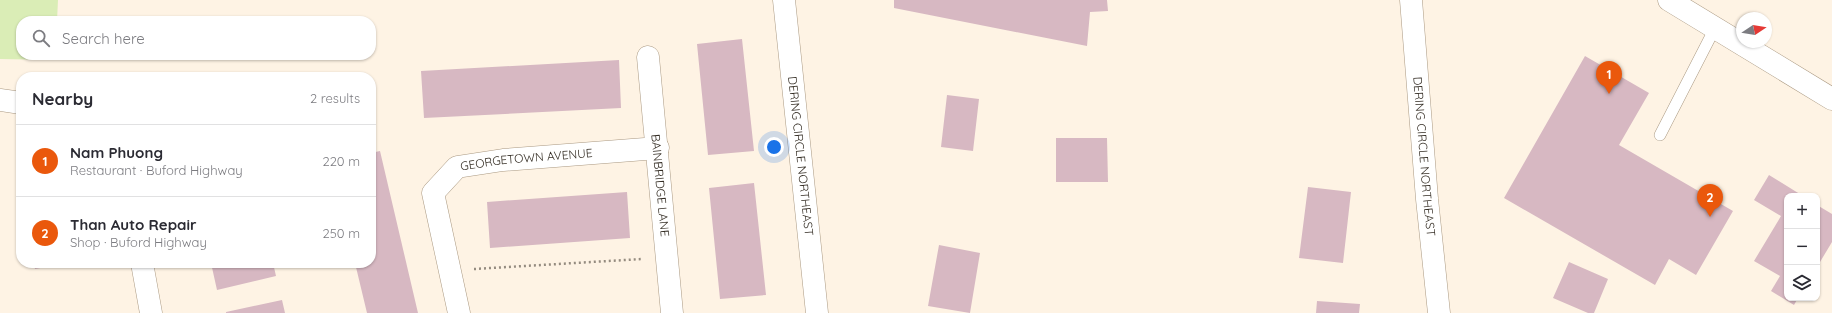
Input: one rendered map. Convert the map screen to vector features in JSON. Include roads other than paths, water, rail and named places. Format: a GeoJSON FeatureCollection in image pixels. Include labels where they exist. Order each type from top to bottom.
{"type":"FeatureCollection","features":[{"type":"Feature","properties":{"kind":"street","name":"DERING CIRCLE NORTHEAST"},"geometry":{"type":"LineString","coordinates":[[784,0],[817,313]]}},
{"type":"Feature","properties":{"kind":"street","name":"DERING CIRCLE NORTHEAST"},"geometry":{"type":"LineString","coordinates":[[1411,0],[1427,199],[1439,313]]}},
{"type":"Feature","properties":{"kind":"street"},"geometry":{"type":"LineString","coordinates":[[1677,2],[1716,28],[1832,98]]}},
{"type":"Feature","properties":{"kind":"street","name":"BAINBRIDGE LANE"},"geometry":{"type":"LineString","coordinates":[[648,57],[658,148],[672,313]]}},
{"type":"Feature","properties":{"kind":"street"},"geometry":{"type":"LineString","coordinates":[[0,100],[16,102]]}},
{"type":"Feature","properties":{"kind":"street","name":"GEORGETOWN AVENUE"},"geometry":{"type":"LineString","coordinates":[[459,313],[433,193],[457,167],[503,160],[658,148]]}},
{"type":"Feature","properties":{"kind":"street"},"geometry":{"type":"LineString","coordinates":[[143,268],[151,313]]}},
{"type":"Feature","properties":{"kind":"lane"},"geometry":{"type":"LineString","coordinates":[[1660,135],[1716,28]]}},
{"type":"Feature","properties":{"kind":"place","name":"Nam Phuong"},"geometry":{"type":"Point","coordinates":[1609,94]}},
{"type":"Feature","properties":{"kind":"place","name":"Than Auto Repair"},"geometry":{"type":"Point","coordinates":[1710,217]}}]}
